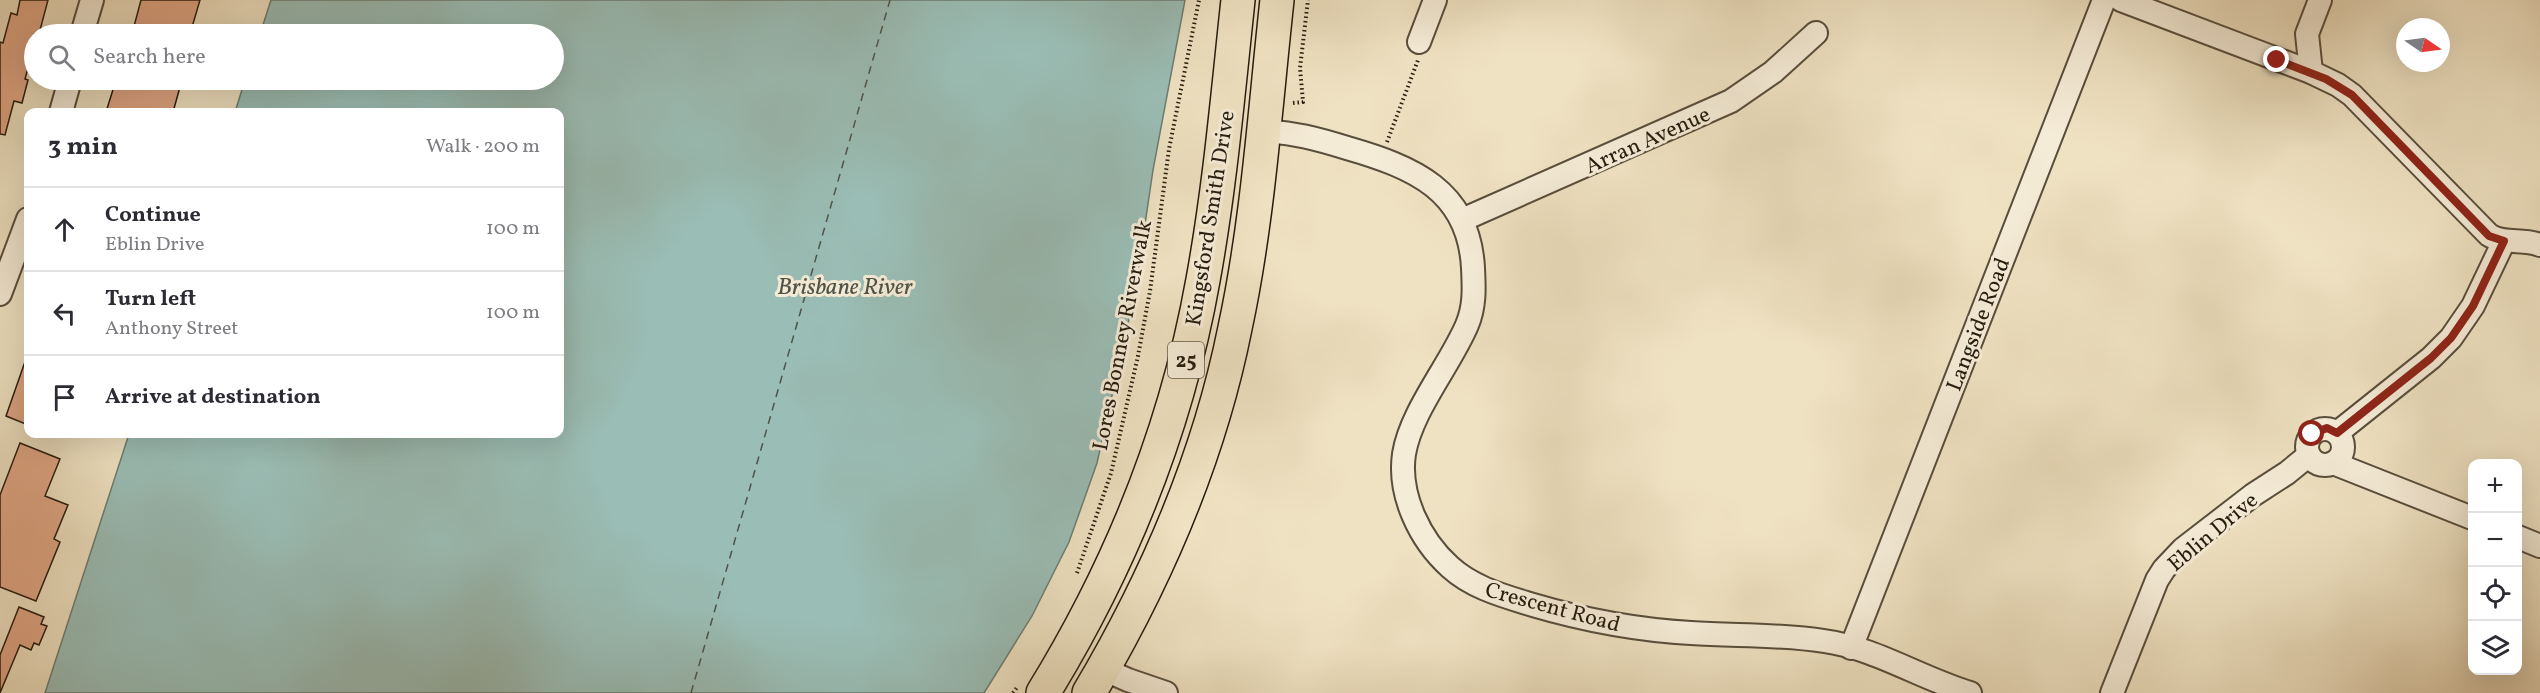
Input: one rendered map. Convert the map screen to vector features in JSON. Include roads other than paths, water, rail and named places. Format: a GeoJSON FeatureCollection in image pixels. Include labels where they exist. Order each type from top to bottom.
{"type":"FeatureCollection","features":[{"type":"Feature","properties":{"kind":"highway","name":"Kingsford Smith Drive"},"geometry":{"type":"LineString","coordinates":[[1033,685],[1092,607],[1121,547],[1166,430],[1180,382],[1203,280],[1213,222],[1238,0]]}},
{"type":"Feature","properties":{"kind":"highway","name":"Kingsford Smith Drive"},"geometry":{"type":"LineString","coordinates":[[1096,681],[1124,635],[1164,550],[1209,427],[1235,330],[1244,280],[1277,0]]}},
{"type":"Feature","properties":{"kind":"street"},"geometry":{"type":"LineString","coordinates":[[85,24],[92,0]]}},
{"type":"Feature","properties":{"kind":"street"},"geometry":{"type":"LineString","coordinates":[[1420,47],[1435,0]]}},
{"type":"Feature","properties":{"kind":"street","name":"Langside Road"},"geometry":{"type":"LineString","coordinates":[[1851,648],[2104,0]]}},
{"type":"Feature","properties":{"kind":"street"},"geometry":{"type":"LineString","coordinates":[[2121,0],[2311,72],[2338,85],[2352,95],[2489,236],[2504,241],[2523,240],[2540,245]]}},
{"type":"Feature","properties":{"kind":"street"},"geometry":{"type":"LineString","coordinates":[[2311,72],[2307,34],[2319,0]]}},
{"type":"Feature","properties":{"kind":"street","name":"Arran Avenue"},"geometry":{"type":"LineString","coordinates":[[1462,220],[1722,106],[1761,81],[1816,33]]}},
{"type":"Feature","properties":{"kind":"street"},"geometry":{"type":"LineString","coordinates":[[62,108],[67,90]]}},
{"type":"Feature","properties":{"kind":"street","name":"Crescent Road"},"geometry":{"type":"LineString","coordinates":[[1262,131],[1302,135],[1403,166],[1421,176],[1444,197],[1462,220],[1471,247],[1474,299],[1468,323],[1415,422],[1405,451],[1404,463],[1406,495],[1420,528],[1434,551],[1452,569],[1476,585],[1499,595],[1552,610],[1624,626],[1690,633],[1811,639],[1851,648],[1970,693]]}},
{"type":"Feature","properties":{"kind":"street"},"geometry":{"type":"LineString","coordinates":[[0,294],[24,230]]}},
{"type":"Feature","properties":{"kind":"street"},"geometry":{"type":"LineString","coordinates":[[2337,433],[2431,358],[2451,338],[2473,306],[2504,241]]}},
{"type":"Feature","properties":{"kind":"street"},"geometry":{"type":"LineString","coordinates":[[2327,428],[2337,433],[2342,441],[2343,448],[2340,458],[2333,463],[2322,465],[2309,455],[2308,439],[2316,431],[2327,428]]}},
{"type":"Feature","properties":{"kind":"street","name":"Eblin Drive"},"geometry":{"type":"LineString","coordinates":[[2112,693],[2157,580],[2164,569],[2183,549],[2309,455]]}},
{"type":"Feature","properties":{"kind":"street"},"geometry":{"type":"LineString","coordinates":[[2333,463],[2468,517]]}},
{"type":"Feature","properties":{"kind":"street"},"geometry":{"type":"LineString","coordinates":[[2522,539],[2540,546]]}},
{"type":"Feature","properties":{"kind":"street"},"geometry":{"type":"LineString","coordinates":[[1096,681],[1128,680],[1166,693]]}},
{"type":"Feature","properties":{"kind":"water","name":"Brisbane River"},"geometry":{"type":"Polygon","coordinates":[[[271,0],[1185,0],[1153,170],[1135,292],[1097,463],[1069,542],[1032,616],[984,693],[45,693],[128,438],[564,438],[564,108],[236,108],[242,90],[564,90],[564,24],[263,24],[271,0]]]}}]}
